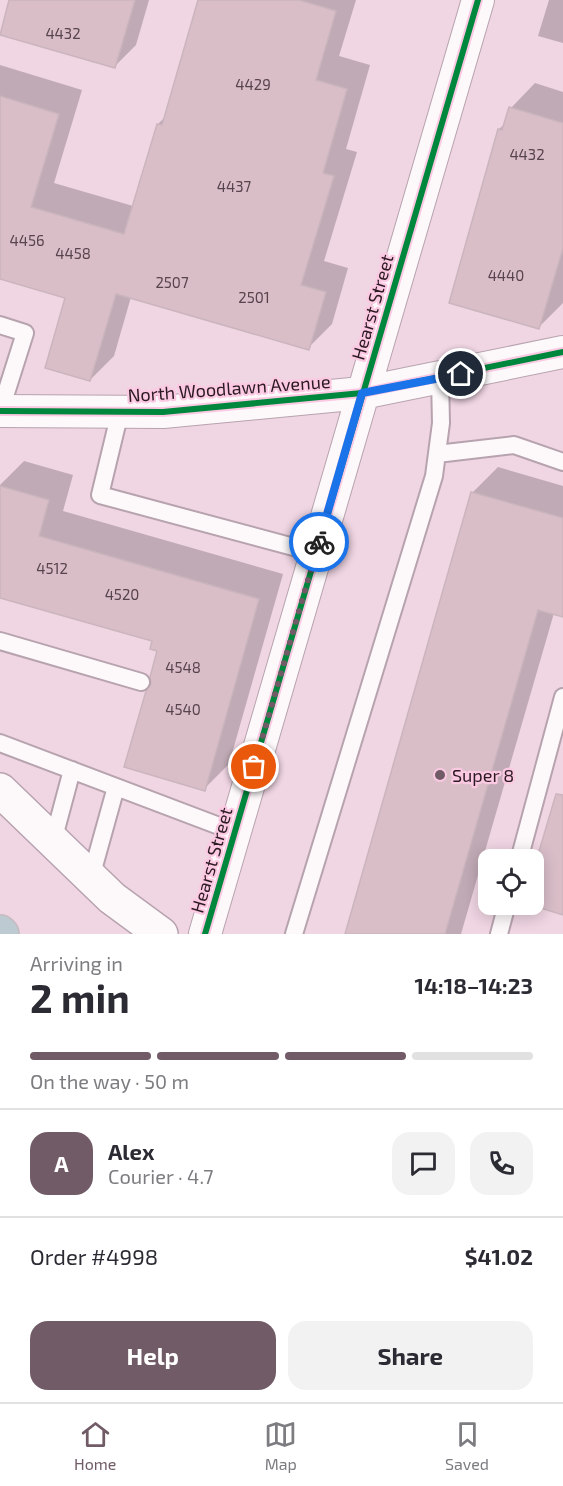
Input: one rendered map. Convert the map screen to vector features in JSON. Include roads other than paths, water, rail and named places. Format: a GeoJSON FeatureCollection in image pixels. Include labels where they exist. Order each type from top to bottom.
{"type":"FeatureCollection","features":[{"type":"Feature","properties":{"kind":"street","name":"Hearst Street"},"geometry":{"type":"LineString","coordinates":[[205,934],[478,0]]}},
{"type":"Feature","properties":{"kind":"street","name":"North Woodlawn Avenue"},"geometry":{"type":"LineString","coordinates":[[0,411],[163,412],[362,393],[563,352]]}},
{"type":"Feature","properties":{"kind":"street"},"geometry":{"type":"LineString","coordinates":[[0,790],[112,898],[161,934]]}},
{"type":"Feature","properties":{"kind":"lane"},"geometry":{"type":"LineString","coordinates":[[0,325],[25,333],[0,411]]}},
{"type":"Feature","properties":{"kind":"lane"},"geometry":{"type":"LineString","coordinates":[[294,934],[434,476],[441,423],[440,378]]}},
{"type":"Feature","properties":{"kind":"lane"},"geometry":{"type":"LineString","coordinates":[[120,411],[100,495],[316,553]]}},
{"type":"Feature","properties":{"kind":"lane"},"geometry":{"type":"LineString","coordinates":[[437,454],[514,445],[563,462]]}},
{"type":"Feature","properties":{"kind":"lane"},"geometry":{"type":"LineString","coordinates":[[0,641],[141,682]]}},
{"type":"Feature","properties":{"kind":"lane"},"geometry":{"type":"LineString","coordinates":[[522,849],[563,697]]}},
{"type":"Feature","properties":{"kind":"lane"},"geometry":{"type":"LineString","coordinates":[[0,743],[235,832]]}},
{"type":"Feature","properties":{"kind":"lane"},"geometry":{"type":"LineString","coordinates":[[52,841],[72,770]]}},
{"type":"Feature","properties":{"kind":"lane"},"geometry":{"type":"LineString","coordinates":[[91,877],[116,787]]}},
{"type":"Feature","properties":{"kind":"lane"},"geometry":{"type":"LineString","coordinates":[[499,934],[504,915]]}},
{"type":"Feature","properties":{"kind":"place","name":"Super 8"},"geometry":{"type":"Point","coordinates":[440,775]}}]}
